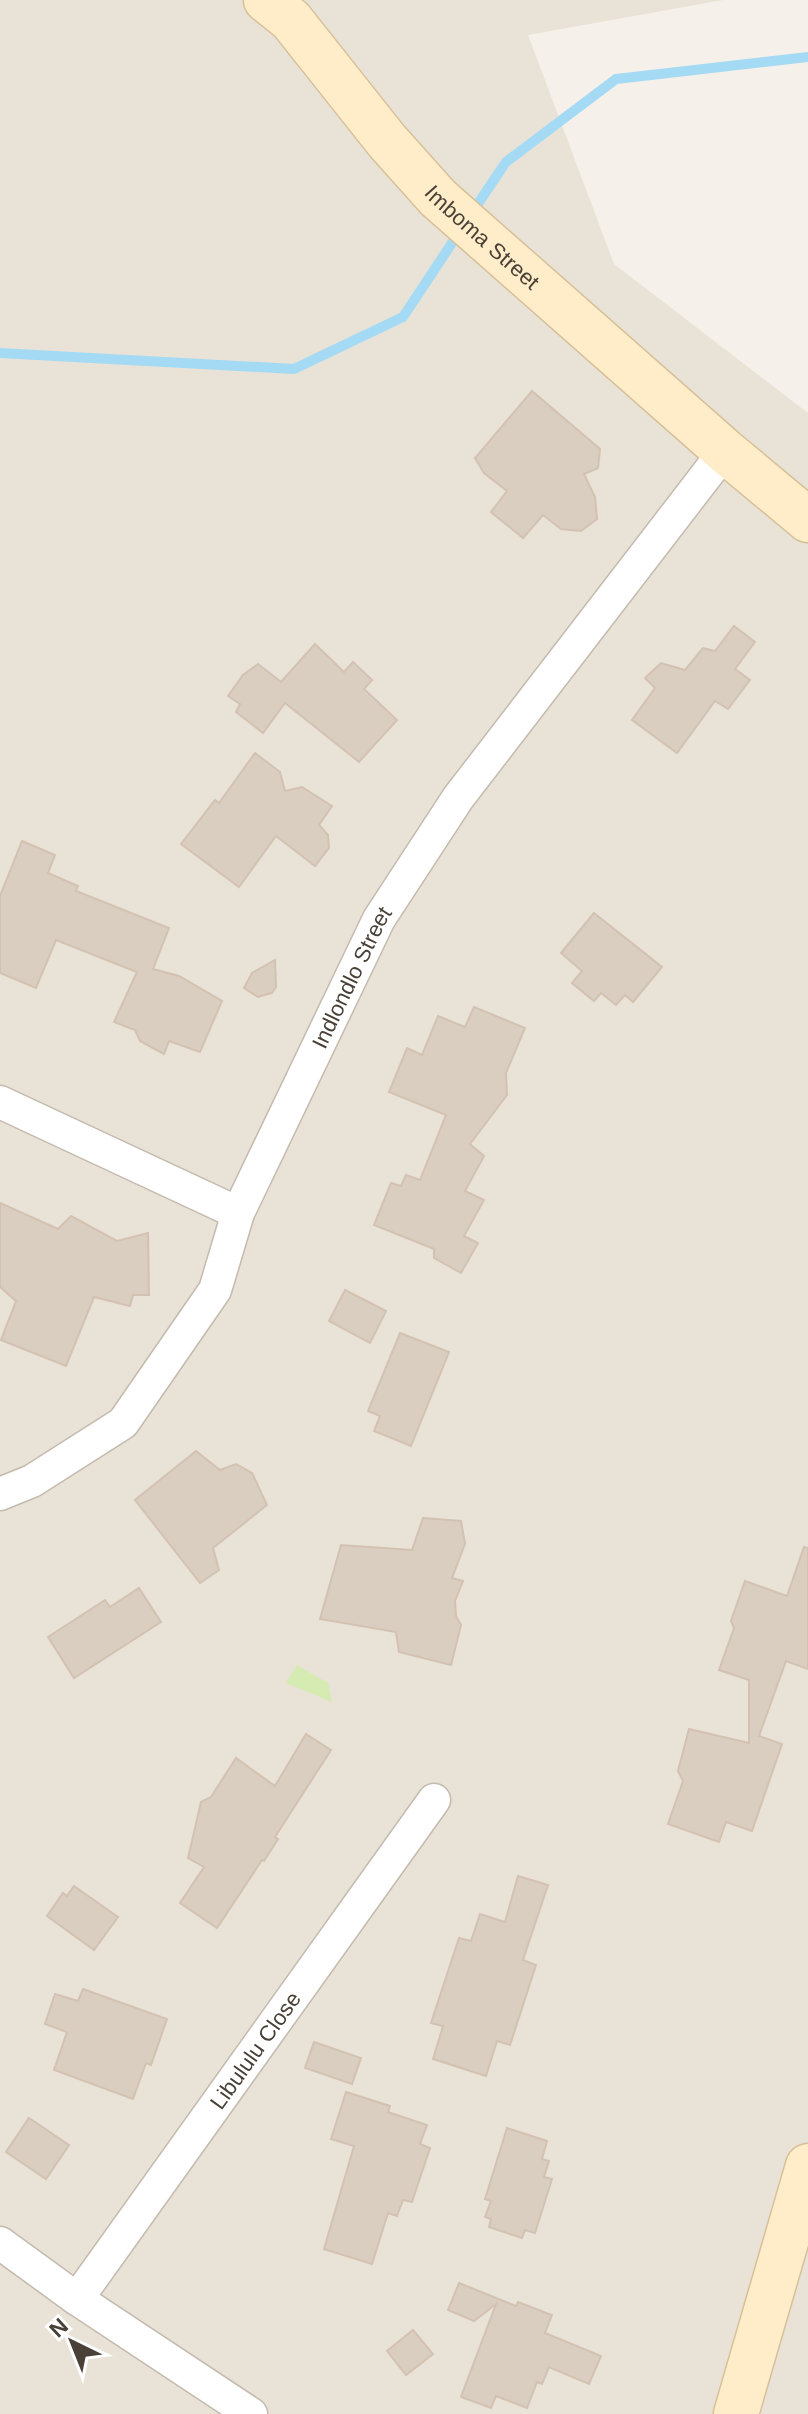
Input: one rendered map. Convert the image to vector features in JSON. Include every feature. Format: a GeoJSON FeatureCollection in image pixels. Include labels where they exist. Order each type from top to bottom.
{"type":"FeatureCollection","features":[{"type":"Feature","properties":{"kind":"street","name":"Imboma Street"},"geometry":{"type":"LineString","coordinates":[[266,0],[291,20],[387,141],[438,198],[725,451],[808,520]]}},
{"type":"Feature","properties":{"kind":"street","name":"Indlondlo Street"},"geometry":{"type":"LineString","coordinates":[[0,1494],[32,1481],[123,1423],[215,1290],[238,1213],[379,919],[458,798],[725,451]]}},
{"type":"Feature","properties":{"kind":"street"},"geometry":{"type":"LineString","coordinates":[[0,1102],[238,1213]]}},
{"type":"Feature","properties":{"kind":"street","name":"Libululu Close"},"geometry":{"type":"LineString","coordinates":[[77,2299],[434,1800]]}},
{"type":"Feature","properties":{"kind":"street"},"geometry":{"type":"LineString","coordinates":[[736,2414],[797,2245],[808,2166]]}},
{"type":"Feature","properties":{"kind":"street"},"geometry":{"type":"LineString","coordinates":[[0,2243],[77,2299],[251,2414]]}},
{"type":"Feature","properties":{"kind":"shaded area"},"geometry":{"type":"Polygon","coordinates":[[[0,0],[723,0],[528,35],[614,264],[808,413],[808,2414],[0,2414],[0,0]]]}},
{"type":"Feature","properties":{"kind":"green space"},"geometry":{"type":"Polygon","coordinates":[[[297,1665],[328,1683],[332,1702],[286,1683],[297,1665]]]}},
{"type":"Feature","properties":{"kind":"building"},"geometry":{"type":"Polygon","coordinates":[[[532,391],[600,449],[598,468],[584,474],[595,497],[597,519],[581,531],[561,529],[543,515],[523,538],[491,512],[507,491],[484,473],[475,458],[532,391]]]}},
{"type":"Feature","properties":{"kind":"building"},"geometry":{"type":"Polygon","coordinates":[[[734,626],[755,642],[735,669],[750,680],[728,709],[715,701],[677,753],[632,720],[655,688],[645,678],[661,663],[685,670],[703,648],[715,651],[734,626]]]}},
{"type":"Feature","properties":{"kind":"building"},"geometry":{"type":"Polygon","coordinates":[[[315,644],[344,672],[353,662],[372,680],[364,689],[397,720],[359,762],[285,703],[263,733],[236,712],[240,704],[228,696],[243,675],[258,664],[281,682],[315,644]]]}},
{"type":"Feature","properties":{"kind":"building"},"geometry":{"type":"Polygon","coordinates":[[[255,753],[280,772],[285,791],[302,787],[332,806],[319,825],[328,835],[329,848],[315,866],[276,836],[239,887],[181,844],[215,800],[219,803],[255,753]]]}},
{"type":"Feature","properties":{"kind":"building"},"geometry":{"type":"Polygon","coordinates":[[[22,841],[55,855],[48,873],[78,886],[76,891],[169,928],[153,969],[179,976],[222,1001],[200,1052],[169,1041],[164,1054],[140,1041],[135,1030],[114,1022],[137,972],[56,940],[36,988],[0,973],[0,896],[22,841]]]}},
{"type":"Feature","properties":{"kind":"building"},"geometry":{"type":"Polygon","coordinates":[[[594,913],[662,967],[633,1002],[625,995],[616,1005],[601,993],[594,1001],[572,983],[582,971],[561,953],[594,913]]]}},
{"type":"Feature","properties":{"kind":"building"},"geometry":{"type":"Polygon","coordinates":[[[275,960],[276,987],[272,993],[258,997],[244,988],[252,973],[275,960]]]}},
{"type":"Feature","properties":{"kind":"building"},"geometry":{"type":"Polygon","coordinates":[[[474,1007],[525,1028],[506,1073],[507,1095],[470,1144],[484,1156],[465,1191],[484,1200],[464,1236],[478,1243],[461,1273],[434,1258],[434,1249],[374,1225],[391,1183],[401,1186],[406,1175],[420,1180],[446,1115],[389,1092],[407,1048],[422,1055],[438,1016],[465,1027],[474,1007]]]}},
{"type":"Feature","properties":{"kind":"building"},"geometry":{"type":"Polygon","coordinates":[[[0,1203],[58,1229],[71,1216],[117,1241],[148,1233],[149,1295],[133,1295],[130,1306],[94,1297],[66,1366],[1,1340],[16,1301],[0,1287],[0,1203]]]}},
{"type":"Feature","properties":{"kind":"building"},"geometry":{"type":"Polygon","coordinates":[[[345,1290],[386,1311],[370,1343],[329,1321],[345,1290]]]}},
{"type":"Feature","properties":{"kind":"building"},"geometry":{"type":"Polygon","coordinates":[[[400,1333],[449,1352],[411,1446],[374,1431],[380,1416],[368,1411],[400,1333]]]}},
{"type":"Feature","properties":{"kind":"building"},"geometry":{"type":"Polygon","coordinates":[[[196,1451],[220,1470],[236,1464],[252,1473],[267,1505],[213,1548],[219,1570],[200,1583],[135,1500],[196,1451]]]}},
{"type":"Feature","properties":{"kind":"building"},"geometry":{"type":"Polygon","coordinates":[[[423,1518],[461,1521],[465,1544],[452,1578],[463,1581],[455,1601],[456,1616],[461,1625],[451,1665],[399,1652],[396,1632],[320,1619],[341,1545],[412,1550],[423,1518]]]}},
{"type":"Feature","properties":{"kind":"building"},"geometry":{"type":"Polygon","coordinates":[[[804,1547],[808,1548],[808,1669],[786,1661],[759,1736],[782,1744],[752,1831],[726,1822],[719,1842],[668,1824],[683,1781],[678,1771],[689,1729],[749,1743],[749,1680],[719,1670],[734,1628],[731,1621],[745,1581],[787,1596],[804,1547]]]}},
{"type":"Feature","properties":{"kind":"building"},"geometry":{"type":"Polygon","coordinates":[[[139,1588],[161,1622],[74,1678],[48,1637],[105,1600],[110,1607],[139,1588]]]}},
{"type":"Feature","properties":{"kind":"building"},"geometry":{"type":"Polygon","coordinates":[[[306,1734],[331,1750],[275,1837],[278,1839],[264,1861],[217,1928],[180,1903],[204,1867],[188,1858],[201,1802],[211,1797],[236,1758],[275,1786],[306,1734]]]}},
{"type":"Feature","properties":{"kind":"building"},"geometry":{"type":"Polygon","coordinates":[[[518,1876],[548,1885],[523,1960],[536,1965],[510,2045],[497,2041],[486,2076],[433,2059],[443,2026],[431,2023],[459,1938],[471,1941],[480,1914],[505,1922],[518,1876]]]}},
{"type":"Feature","properties":{"kind":"building"},"geometry":{"type":"Polygon","coordinates":[[[74,1886],[118,1917],[94,1950],[47,1916],[63,1893],[67,1896],[74,1886]]]}},
{"type":"Feature","properties":{"kind":"building"},"geometry":{"type":"Polygon","coordinates":[[[83,1989],[167,2019],[151,2065],[146,2063],[133,2099],[54,2070],[67,2032],[45,2024],[55,1994],[78,2001],[83,1989]]]}},
{"type":"Feature","properties":{"kind":"building"},"geometry":{"type":"Polygon","coordinates":[[[314,2042],[361,2058],[352,2084],[305,2068],[314,2042]]]}},
{"type":"Feature","properties":{"kind":"building"},"geometry":{"type":"Polygon","coordinates":[[[346,2092],[390,2106],[388,2112],[427,2125],[420,2144],[430,2148],[412,2202],[403,2200],[397,2216],[388,2213],[372,2264],[324,2249],[354,2146],[331,2139],[346,2092]]]}},
{"type":"Feature","properties":{"kind":"building"},"geometry":{"type":"Polygon","coordinates":[[[29,2118],[69,2145],[46,2179],[6,2152],[29,2118]]]}},
{"type":"Feature","properties":{"kind":"building"},"geometry":{"type":"Polygon","coordinates":[[[507,2128],[547,2141],[542,2159],[549,2161],[544,2177],[552,2179],[535,2233],[525,2230],[522,2238],[489,2227],[491,2219],[485,2217],[491,2201],[485,2199],[507,2128]]]}},
{"type":"Feature","properties":{"kind":"building"},"geometry":{"type":"Polygon","coordinates":[[[459,2283],[516,2306],[518,2302],[552,2315],[545,2333],[601,2356],[589,2384],[549,2367],[542,2384],[537,2382],[527,2408],[496,2396],[491,2408],[461,2397],[496,2304],[474,2321],[448,2310],[459,2283]]]}},
{"type":"Feature","properties":{"kind":"building"},"geometry":{"type":"Polygon","coordinates":[[[413,2330],[433,2354],[406,2375],[387,2351],[413,2330]]]}},
{"type":"Feature","properties":{"kind":"waterway"},"geometry":{"type":"LineString","coordinates":[[471,214],[506,162],[616,79],[808,57]]}},
{"type":"Feature","properties":{"kind":"waterway"},"geometry":{"type":"LineString","coordinates":[[0,353],[294,369],[403,317],[460,231]]}}]}
